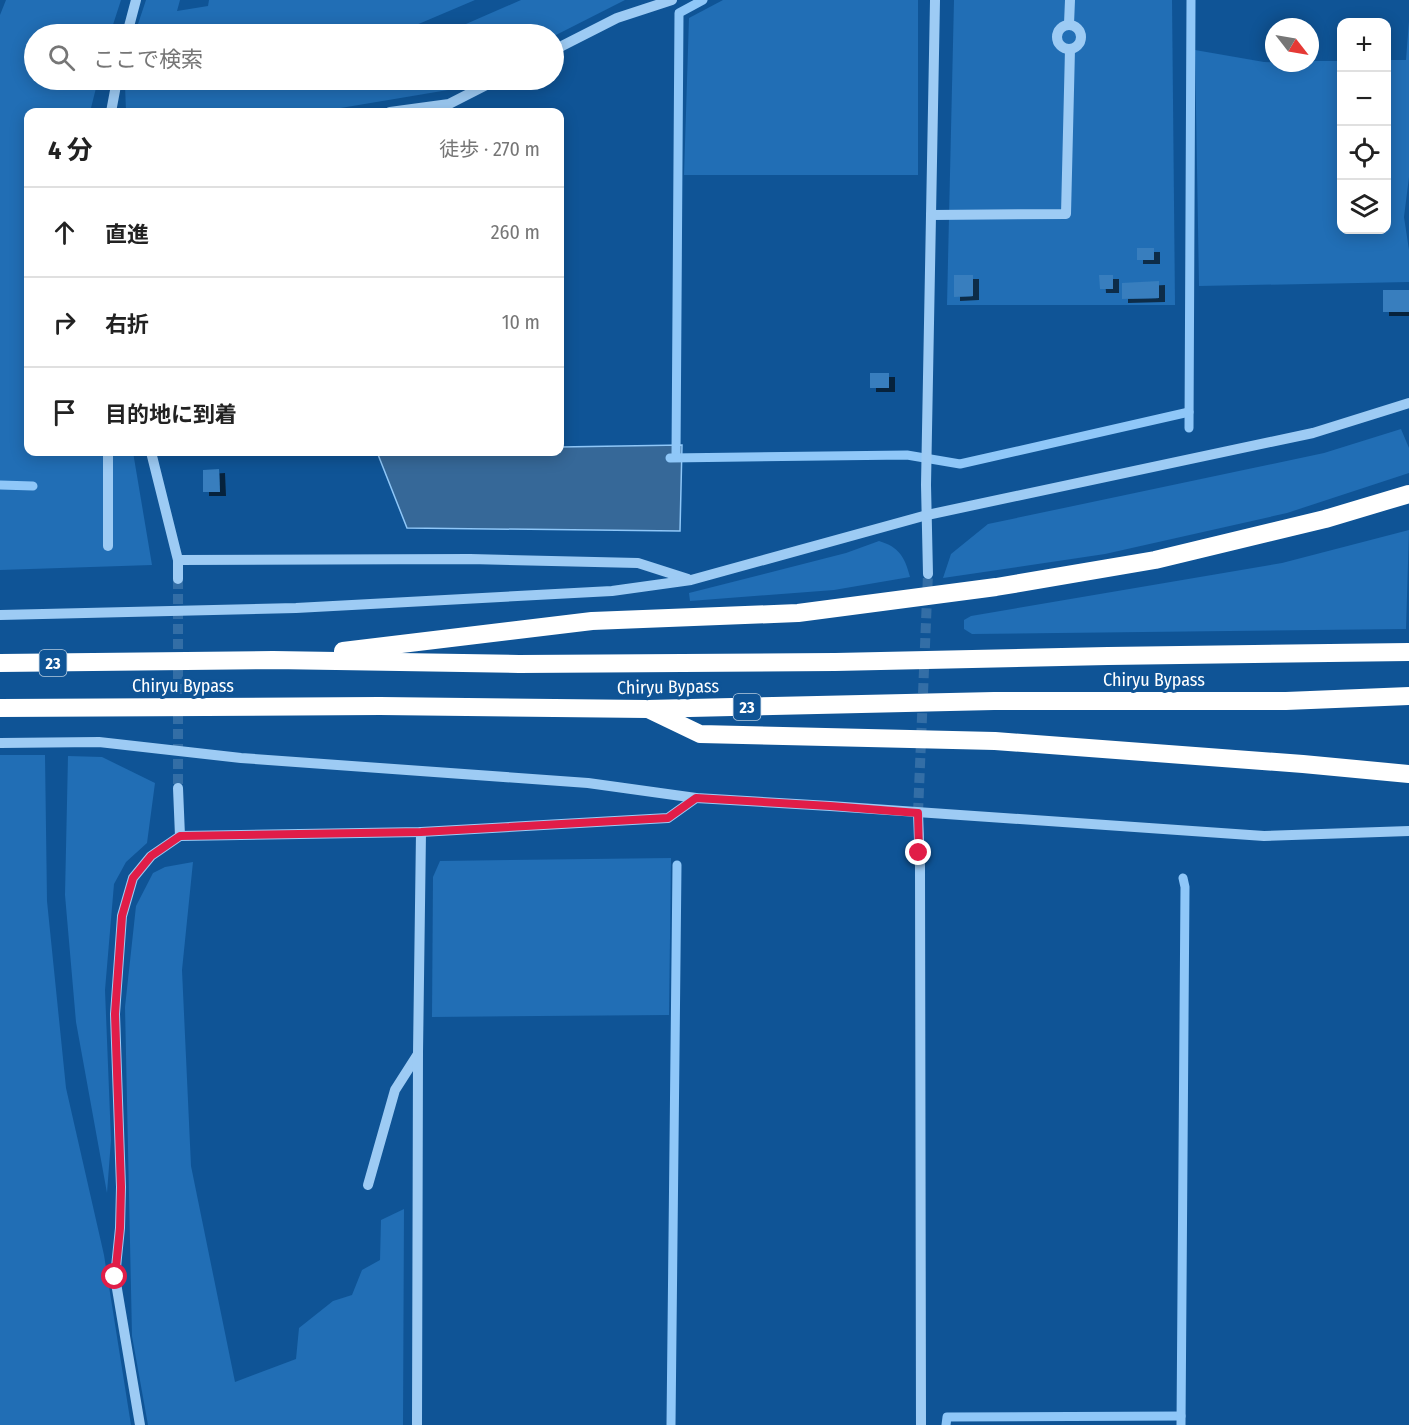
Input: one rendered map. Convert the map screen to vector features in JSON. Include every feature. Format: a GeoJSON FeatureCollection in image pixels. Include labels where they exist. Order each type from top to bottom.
{"type":"FeatureCollection","features":[{"type":"Feature","properties":{"kind":"highway","name":"23"},"geometry":{"type":"LineString","coordinates":[[273,660],[592,621],[798,613],[996,587],[1155,560],[1325,519],[1409,494]]}},
{"type":"Feature","properties":{"kind":"highway","name":"Chiryu Bypass"},"geometry":{"type":"LineString","coordinates":[[0,663],[273,660],[519,664],[823,662],[1409,652]]}},
{"type":"Feature","properties":{"kind":"highway","name":"Chiryu Bypass"},"geometry":{"type":"LineString","coordinates":[[0,708],[380,706],[647,709],[994,701],[1286,701],[1409,696]]}},
{"type":"Feature","properties":{"kind":"highway","name":"23"},"geometry":{"type":"LineString","coordinates":[[647,709],[700,734],[995,741],[1409,774]]}},
{"type":"Feature","properties":{"kind":"street"},"geometry":{"type":"LineString","coordinates":[[130,24],[136,0]]}},
{"type":"Feature","properties":{"kind":"street"},"geometry":{"type":"LineString","coordinates":[[564,45],[617,18],[672,0]]}},
{"type":"Feature","properties":{"kind":"street"},"geometry":{"type":"LineString","coordinates":[[928,574],[926,485],[935,0]]}},
{"type":"Feature","properties":{"kind":"street"},"geometry":{"type":"LineString","coordinates":[[931,215],[1066,214],[1070,49],[1078,46],[1082,40],[1082,32],[1076,26],[1069,24],[1070,0]]}},
{"type":"Feature","properties":{"kind":"street"},"geometry":{"type":"LineString","coordinates":[[112,108],[115,90]]}},
{"type":"Feature","properties":{"kind":"street"},"geometry":{"type":"LineString","coordinates":[[419,108],[448,104],[476,90]]}},
{"type":"Feature","properties":{"kind":"street"},"geometry":{"type":"LineString","coordinates":[[0,615],[296,608],[612,591],[691,580],[927,515],[1313,433],[1409,403]]}},
{"type":"Feature","properties":{"kind":"street"},"geometry":{"type":"LineString","coordinates":[[108,456],[108,546]]}},
{"type":"Feature","properties":{"kind":"street"},"geometry":{"type":"LineString","coordinates":[[152,456],[178,560],[178,579]]}},
{"type":"Feature","properties":{"kind":"street"},"geometry":{"type":"LineString","coordinates":[[178,560],[470,559],[638,563],[691,580]]}},
{"type":"Feature","properties":{"kind":"street"},"geometry":{"type":"LineString","coordinates":[[0,743],[99,742],[241,758],[588,783],[696,798],[1264,836],[1409,831]]}},
{"type":"Feature","properties":{"kind":"street"},"geometry":{"type":"LineString","coordinates":[[178,788],[180,836]]}},
{"type":"Feature","properties":{"kind":"street"},"geometry":{"type":"LineString","coordinates":[[140,1425],[115,1277],[121,1187],[115,1014],[122,916],[133,878],[151,856],[180,836],[421,832],[668,818],[696,798]]}},
{"type":"Feature","properties":{"kind":"street"},"geometry":{"type":"LineString","coordinates":[[918,813],[921,1425]]}},
{"type":"Feature","properties":{"kind":"street"},"geometry":{"type":"LineString","coordinates":[[417,1425],[421,832]]}},
{"type":"Feature","properties":{"kind":"street"},"geometry":{"type":"LineString","coordinates":[[368,1185],[395,1090],[418,1053]]}},
{"type":"Feature","properties":{"kind":"shaded area"},"geometry":{"type":"Polygon","coordinates":[[[6,0],[121,0],[113,24],[24,24],[24,90],[96,90],[91,108],[24,108],[24,456],[134,456],[152,565],[0,570],[0,15],[6,0]]]}},
{"type":"Feature","properties":{"kind":"shaded area"},"geometry":{"type":"Polygon","coordinates":[[[146,0],[180,0],[177,11],[208,6],[209,0],[475,0],[419,24],[138,24],[146,0]]]}},
{"type":"Feature","properties":{"kind":"shaded area"},"geometry":{"type":"Polygon","coordinates":[[[521,0],[625,0],[564,31],[564,24],[466,24],[521,0]]]}},
{"type":"Feature","properties":{"kind":"shaded area"},"geometry":{"type":"Polygon","coordinates":[[[723,0],[918,0],[918,175],[684,175],[689,18],[723,0]]]}},
{"type":"Feature","properties":{"kind":"shaded area"},"geometry":{"type":"Polygon","coordinates":[[[954,0],[1172,0],[1175,305],[947,305],[954,0]]]}},
{"type":"Feature","properties":{"kind":"shaded area"},"geometry":{"type":"Polygon","coordinates":[[[1409,21],[1409,177],[1404,217],[1409,250],[1409,282],[1199,286],[1195,50],[1265,62],[1265,72],[1319,72],[1319,61],[1337,61],[1337,234],[1391,234],[1391,60],[1406,60],[1409,21]]]}},
{"type":"Feature","properties":{"kind":"shaded area"},"geometry":{"type":"Polygon","coordinates":[[[125,90],[448,90],[341,108],[126,108],[125,90]]]}},
{"type":"Feature","properties":{"kind":"shaded area"},"geometry":{"type":"Polygon","coordinates":[[[1401,429],[1409,448],[1409,473],[1287,513],[1105,554],[943,578],[951,554],[988,524],[1324,453],[1401,429]]]}},
{"type":"Feature","properties":{"kind":"shaded area"},"geometry":{"type":"Polygon","coordinates":[[[682,445],[680,531],[407,528],[379,456],[564,456],[564,447],[682,445]]]}},
{"type":"Feature","properties":{"kind":"shaded area"},"geometry":{"type":"Polygon","coordinates":[[[1409,530],[1406,629],[972,634],[964,629],[964,620],[971,616],[1282,563],[1409,530]]]}},
{"type":"Feature","properties":{"kind":"shaded area"},"geometry":{"type":"Polygon","coordinates":[[[879,541],[892,546],[900,554],[910,577],[834,590],[690,601],[689,593],[846,553],[879,541]]]}},
{"type":"Feature","properties":{"kind":"shaded area"},"geometry":{"type":"Polygon","coordinates":[[[0,755],[45,755],[47,901],[66,1088],[104,1255],[131,1425],[0,1425],[0,755]]]}},
{"type":"Feature","properties":{"kind":"shaded area"},"geometry":{"type":"Polygon","coordinates":[[[68,756],[102,757],[155,783],[147,843],[126,862],[114,884],[105,990],[111,1140],[107,1193],[76,1022],[65,895],[68,756]]]}},
{"type":"Feature","properties":{"kind":"shaded area"},"geometry":{"type":"Polygon","coordinates":[[[671,858],[669,1015],[432,1017],[433,877],[440,861],[671,858]]]}},
{"type":"Feature","properties":{"kind":"shaded area"},"geometry":{"type":"Polygon","coordinates":[[[193,862],[182,970],[191,1166],[235,1382],[296,1359],[299,1328],[333,1301],[352,1295],[362,1270],[380,1260],[381,1220],[404,1209],[403,1425],[148,1425],[132,1336],[125,1007],[136,906],[153,873],[165,867],[193,862]]]}},
{"type":"Feature","properties":{"kind":"building"},"geometry":{"type":"Polygon","coordinates":[[[1137,248],[1154,248],[1154,260],[1137,260],[1137,248]]]}},
{"type":"Feature","properties":{"kind":"building"},"geometry":{"type":"Polygon","coordinates":[[[954,275],[973,275],[973,296],[954,297],[954,275]]]}},
{"type":"Feature","properties":{"kind":"building"},"geometry":{"type":"Polygon","coordinates":[[[1099,275],[1113,275],[1113,289],[1100,289],[1099,275]]]}},
{"type":"Feature","properties":{"kind":"building"},"geometry":{"type":"Polygon","coordinates":[[[1159,281],[1159,298],[1122,299],[1122,283],[1159,281]]]}},
{"type":"Feature","properties":{"kind":"building"},"geometry":{"type":"Polygon","coordinates":[[[1383,290],[1409,290],[1409,312],[1383,312],[1383,290]]]}},
{"type":"Feature","properties":{"kind":"building"},"geometry":{"type":"Polygon","coordinates":[[[870,373],[889,373],[889,388],[870,388],[870,373]]]}},
{"type":"Feature","properties":{"kind":"building"},"geometry":{"type":"Polygon","coordinates":[[[219,469],[220,492],[203,492],[203,470],[219,469]]]}},
{"type":"Feature","properties":{"kind":"waterway"},"geometry":{"type":"LineString","coordinates":[[676,456],[679,13],[703,0]]}},
{"type":"Feature","properties":{"kind":"waterway"},"geometry":{"type":"LineString","coordinates":[[1189,428],[1191,0]]}},
{"type":"Feature","properties":{"kind":"waterway"},"geometry":{"type":"LineString","coordinates":[[670,458],[907,455],[960,464],[1189,412]]}},
{"type":"Feature","properties":{"kind":"waterway"},"geometry":{"type":"LineString","coordinates":[[0,485],[33,486]]}},
{"type":"Feature","properties":{"kind":"waterway"},"geometry":{"type":"LineString","coordinates":[[671,1425],[677,865]]}},
{"type":"Feature","properties":{"kind":"waterway"},"geometry":{"type":"LineString","coordinates":[[1181,1425],[1185,887],[1183,878]]}},
{"type":"Feature","properties":{"kind":"waterway"},"geometry":{"type":"LineString","coordinates":[[946,1425],[947,1417],[1181,1416]]}},
{"type":"Feature","properties":{"kind":"tunnel"},"geometry":{"type":"LineString","coordinates":[[918,813],[928,574]]}},
{"type":"Feature","properties":{"kind":"tunnel"},"geometry":{"type":"LineString","coordinates":[[178,579],[178,788]]}},
{"type":"Feature","properties":{"kind":"route"},"geometry":{"type":"LineString","coordinates":[[115,1277],[121,1187],[115,1014],[122,916],[133,878],[151,856],[180,836],[421,832],[668,818],[696,798],[918,813],[919,853]]}}]}
